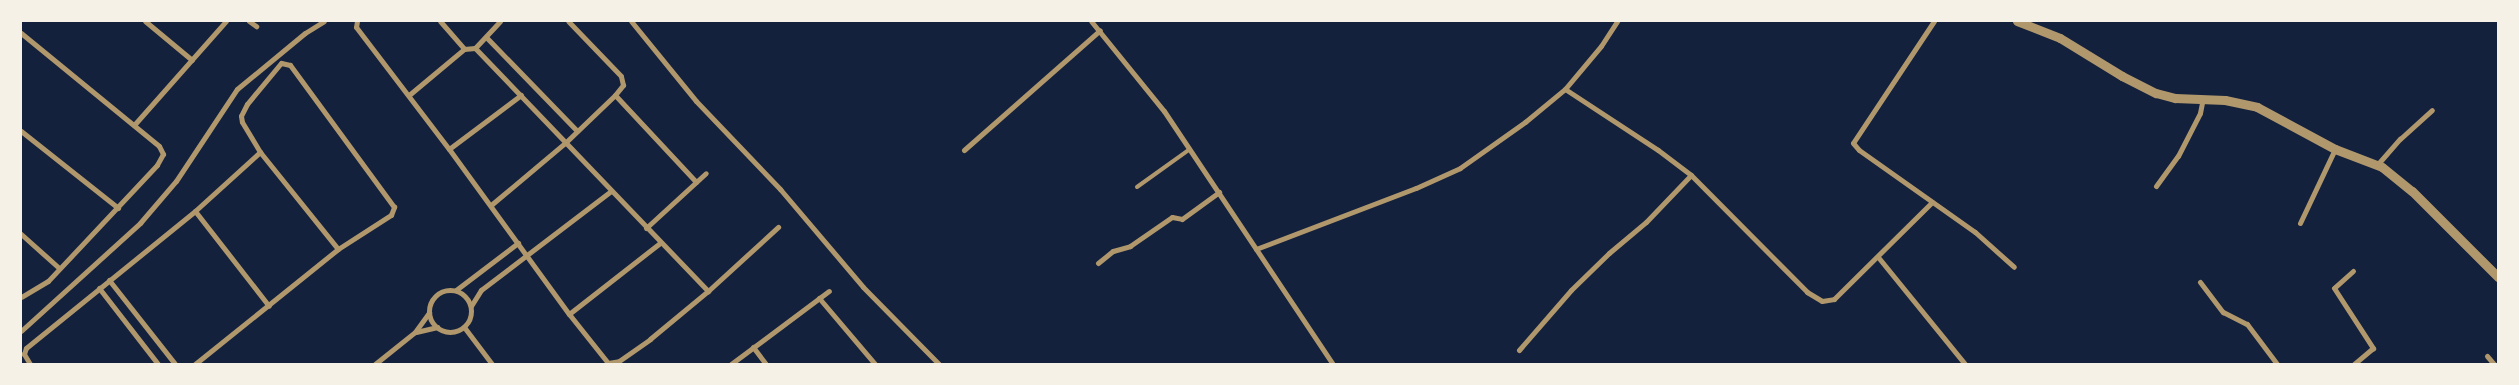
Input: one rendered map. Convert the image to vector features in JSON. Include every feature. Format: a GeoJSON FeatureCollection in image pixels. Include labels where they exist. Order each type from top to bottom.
{"type":"FeatureCollection","features":[{"type":"Feature","properties":{"kind":"street"},"geometry":{"type":"LineString","coordinates":[[145,21],[192,60]]}},
{"type":"Feature","properties":{"kind":"street"},"geometry":{"type":"LineString","coordinates":[[134,125],[226,21]]}},
{"type":"Feature","properties":{"kind":"street"},"geometry":{"type":"LineString","coordinates":[[249,21],[256,26]]}},
{"type":"Feature","properties":{"kind":"street"},"geometry":{"type":"LineString","coordinates":[[21,331],[140,223],[176,181],[237,89],[304,34],[324,21]]}},
{"type":"Feature","properties":{"kind":"street"},"geometry":{"type":"LineString","coordinates":[[357,21],[356,27],[409,95],[569,314],[604,360],[612,364],[650,339],[708,291],[778,227]]}},
{"type":"Feature","properties":{"kind":"street"},"geometry":{"type":"LineString","coordinates":[[440,21],[464,49]]}},
{"type":"Feature","properties":{"kind":"street"},"geometry":{"type":"LineString","coordinates":[[409,95],[464,49],[475,48],[500,21]]}},
{"type":"Feature","properties":{"kind":"street"},"geometry":{"type":"LineString","coordinates":[[490,205],[565,143],[623,85],[621,76],[568,21]]}},
{"type":"Feature","properties":{"kind":"street"},"geometry":{"type":"LineString","coordinates":[[631,21],[696,101],[780,189],[863,286],[938,364]]}},
{"type":"Feature","properties":{"kind":"street"},"geometry":{"type":"LineString","coordinates":[[1091,21],[1164,111],[1333,364]]}},
{"type":"Feature","properties":{"kind":"street"},"geometry":{"type":"LineString","coordinates":[[1256,249],[1416,188],[1460,168],[1525,122],[1565,89],[1601,46],[1617,21]]}},
{"type":"Feature","properties":{"kind":"street"},"geometry":{"type":"LineString","coordinates":[[1934,21],[1853,143],[1859,150],[1975,232],[2014,267]]}},
{"type":"Feature","properties":{"kind":"street"},"geometry":{"type":"LineString","coordinates":[[2017,21],[2068,42],[2122,76],[2156,93],[2175,98],[2258,108],[2335,150],[2377,164],[2390,172],[2412,191],[2498,277]]}},
{"type":"Feature","properties":{"kind":"street"},"geometry":{"type":"LineString","coordinates":[[964,150],[1100,30]]}},
{"type":"Feature","properties":{"kind":"street"},"geometry":{"type":"LineString","coordinates":[[21,33],[162,149],[162,159],[118,208],[41,286],[21,297]]}},
{"type":"Feature","properties":{"kind":"street"},"geometry":{"type":"LineString","coordinates":[[486,37],[577,131]]}},
{"type":"Feature","properties":{"kind":"street"},"geometry":{"type":"LineString","coordinates":[[475,48],[708,291]]}},
{"type":"Feature","properties":{"kind":"street"},"geometry":{"type":"LineString","coordinates":[[195,364],[338,250],[391,215],[394,207],[296,72],[290,65],[285,63],[276,67],[247,104],[241,116],[243,126],[260,152],[338,250]]}},
{"type":"Feature","properties":{"kind":"street"},"geometry":{"type":"LineString","coordinates":[[1565,89],[1658,150],[1691,175],[1818,300],[1834,299],[1932,202]]}},
{"type":"Feature","properties":{"kind":"street"},"geometry":{"type":"LineString","coordinates":[[449,149],[521,95]]}},
{"type":"Feature","properties":{"kind":"street"},"geometry":{"type":"LineString","coordinates":[[615,95],[696,182]]}},
{"type":"Feature","properties":{"kind":"street"},"geometry":{"type":"LineString","coordinates":[[2156,186],[2178,156],[2201,111],[2203,101]]}},
{"type":"Feature","properties":{"kind":"street"},"geometry":{"type":"LineString","coordinates":[[2377,164],[2400,138],[2432,110]]}},
{"type":"Feature","properties":{"kind":"street"},"geometry":{"type":"LineString","coordinates":[[21,131],[118,208]]}},
{"type":"Feature","properties":{"kind":"street"},"geometry":{"type":"LineString","coordinates":[[2300,223],[2335,150]]}},
{"type":"Feature","properties":{"kind":"street"},"geometry":{"type":"LineString","coordinates":[[30,364],[24,354],[26,348],[195,211],[260,152]]}},
{"type":"Feature","properties":{"kind":"street"},"geometry":{"type":"LineString","coordinates":[[646,228],[706,173]]}},
{"type":"Feature","properties":{"kind":"street"},"geometry":{"type":"LineString","coordinates":[[1519,350],[1577,284],[1609,253],[1646,222],[1691,175]]}},
{"type":"Feature","properties":{"kind":"street"},"geometry":{"type":"LineString","coordinates":[[415,332],[437,327],[449,332],[464,327],[469,321],[471,306],[481,290],[611,191]]}},
{"type":"Feature","properties":{"kind":"street"},"geometry":{"type":"LineString","coordinates":[[1098,263],[1113,251],[1130,246],[1172,217],[1182,219],[1219,192]]}},
{"type":"Feature","properties":{"kind":"street"},"geometry":{"type":"LineString","coordinates":[[195,211],[269,306]]}},
{"type":"Feature","properties":{"kind":"street"},"geometry":{"type":"LineString","coordinates":[[21,234],[59,268]]}},
{"type":"Feature","properties":{"kind":"street"},"geometry":{"type":"LineString","coordinates":[[456,290],[518,243]]}},
{"type":"Feature","properties":{"kind":"street"},"geometry":{"type":"LineString","coordinates":[[569,314],[660,243]]}},
{"type":"Feature","properties":{"kind":"street"},"geometry":{"type":"LineString","coordinates":[[1878,257],[1965,364]]}},
{"type":"Feature","properties":{"kind":"street"},"geometry":{"type":"LineString","coordinates":[[2353,271],[2334,288],[2373,348],[2354,364]]}},
{"type":"Feature","properties":{"kind":"street"},"geometry":{"type":"LineString","coordinates":[[109,280],[175,364]]}},
{"type":"Feature","properties":{"kind":"street"},"geometry":{"type":"LineString","coordinates":[[2200,282],[2223,312],[2248,324],[2277,364]]}},
{"type":"Feature","properties":{"kind":"street"},"geometry":{"type":"LineString","coordinates":[[99,288],[158,364]]}},
{"type":"Feature","properties":{"kind":"street"},"geometry":{"type":"LineString","coordinates":[[375,364],[415,332],[430,313],[432,300],[436,294],[442,291],[456,290],[463,293],[471,306]]}},
{"type":"Feature","properties":{"kind":"street"},"geometry":{"type":"LineString","coordinates":[[731,364],[829,290]]}},
{"type":"Feature","properties":{"kind":"street"},"geometry":{"type":"LineString","coordinates":[[819,298],[875,364]]}},
{"type":"Feature","properties":{"kind":"street"},"geometry":{"type":"LineString","coordinates":[[430,313],[437,327]]}},
{"type":"Feature","properties":{"kind":"street"},"geometry":{"type":"LineString","coordinates":[[464,327],[492,364]]}},
{"type":"Feature","properties":{"kind":"street"},"geometry":{"type":"LineString","coordinates":[[753,347],[766,364]]}},
{"type":"Feature","properties":{"kind":"street"},"geometry":{"type":"LineString","coordinates":[[2487,356],[2494,364]]}},
{"type":"Feature","properties":{"kind":"lane"},"geometry":{"type":"LineString","coordinates":[[1137,187],[1190,149]]}}]}
